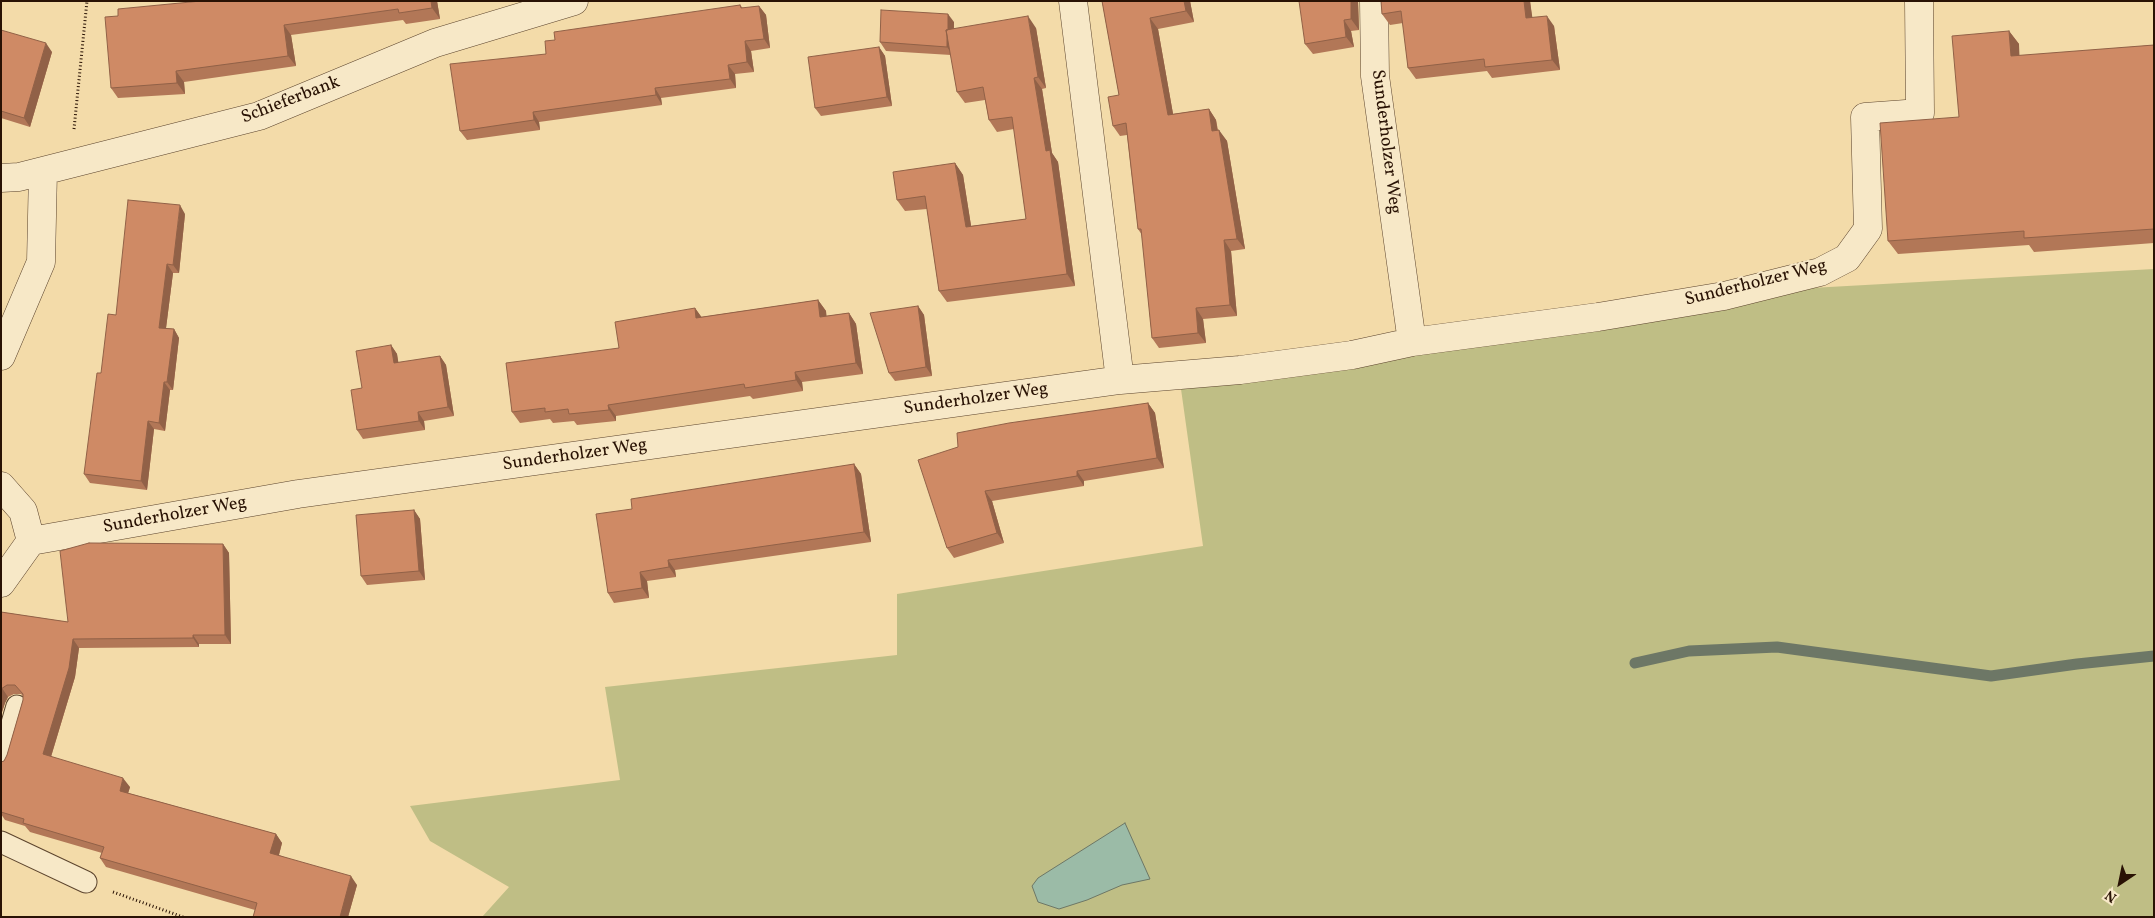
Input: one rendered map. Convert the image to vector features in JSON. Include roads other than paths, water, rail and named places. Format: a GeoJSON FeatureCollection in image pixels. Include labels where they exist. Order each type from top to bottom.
{"type":"FeatureCollection","features":[{"type":"Feature","properties":{"kind":"street","name":"Schieferbank"},"geometry":{"type":"LineString","coordinates":[[1,178],[19,177],[259,116],[435,43],[574,1]]}},
{"type":"Feature","properties":{"kind":"street"},"geometry":{"type":"LineString","coordinates":[[1073,1],[1120,380]]}},
{"type":"Feature","properties":{"kind":"street","name":"Sunderholzer Weg"},"geometry":{"type":"LineString","coordinates":[[1374,1],[1375,76],[1412,342]]}},
{"type":"Feature","properties":{"kind":"street","name":"Sunderholzer Weg"},"geometry":{"type":"LineString","coordinates":[[31,541],[298,494],[1120,380],[1240,370],[1352,355],[1412,342],[1598,317],[1724,296],[1820,272],[1847,258],[1868,229],[1865,117],[1920,114],[1919,1]]}},
{"type":"Feature","properties":{"kind":"street"},"geometry":{"type":"LineString","coordinates":[[1,356],[40,262],[43,171]]}},
{"type":"Feature","properties":{"kind":"street"},"geometry":{"type":"LineString","coordinates":[[1,486],[23,511],[31,541],[1,583]]}},
{"type":"Feature","properties":{"kind":"lane"},"geometry":{"type":"LineString","coordinates":[[1,761],[17,706]]}},
{"type":"Feature","properties":{"kind":"lane"},"geometry":{"type":"LineString","coordinates":[[1,842],[86,882]]}},
{"type":"Feature","properties":{"kind":"waterway"},"geometry":{"type":"LineString","coordinates":[[1635,663],[1689,651],[1777,647],[1991,676],[2154,656]]}}]}
